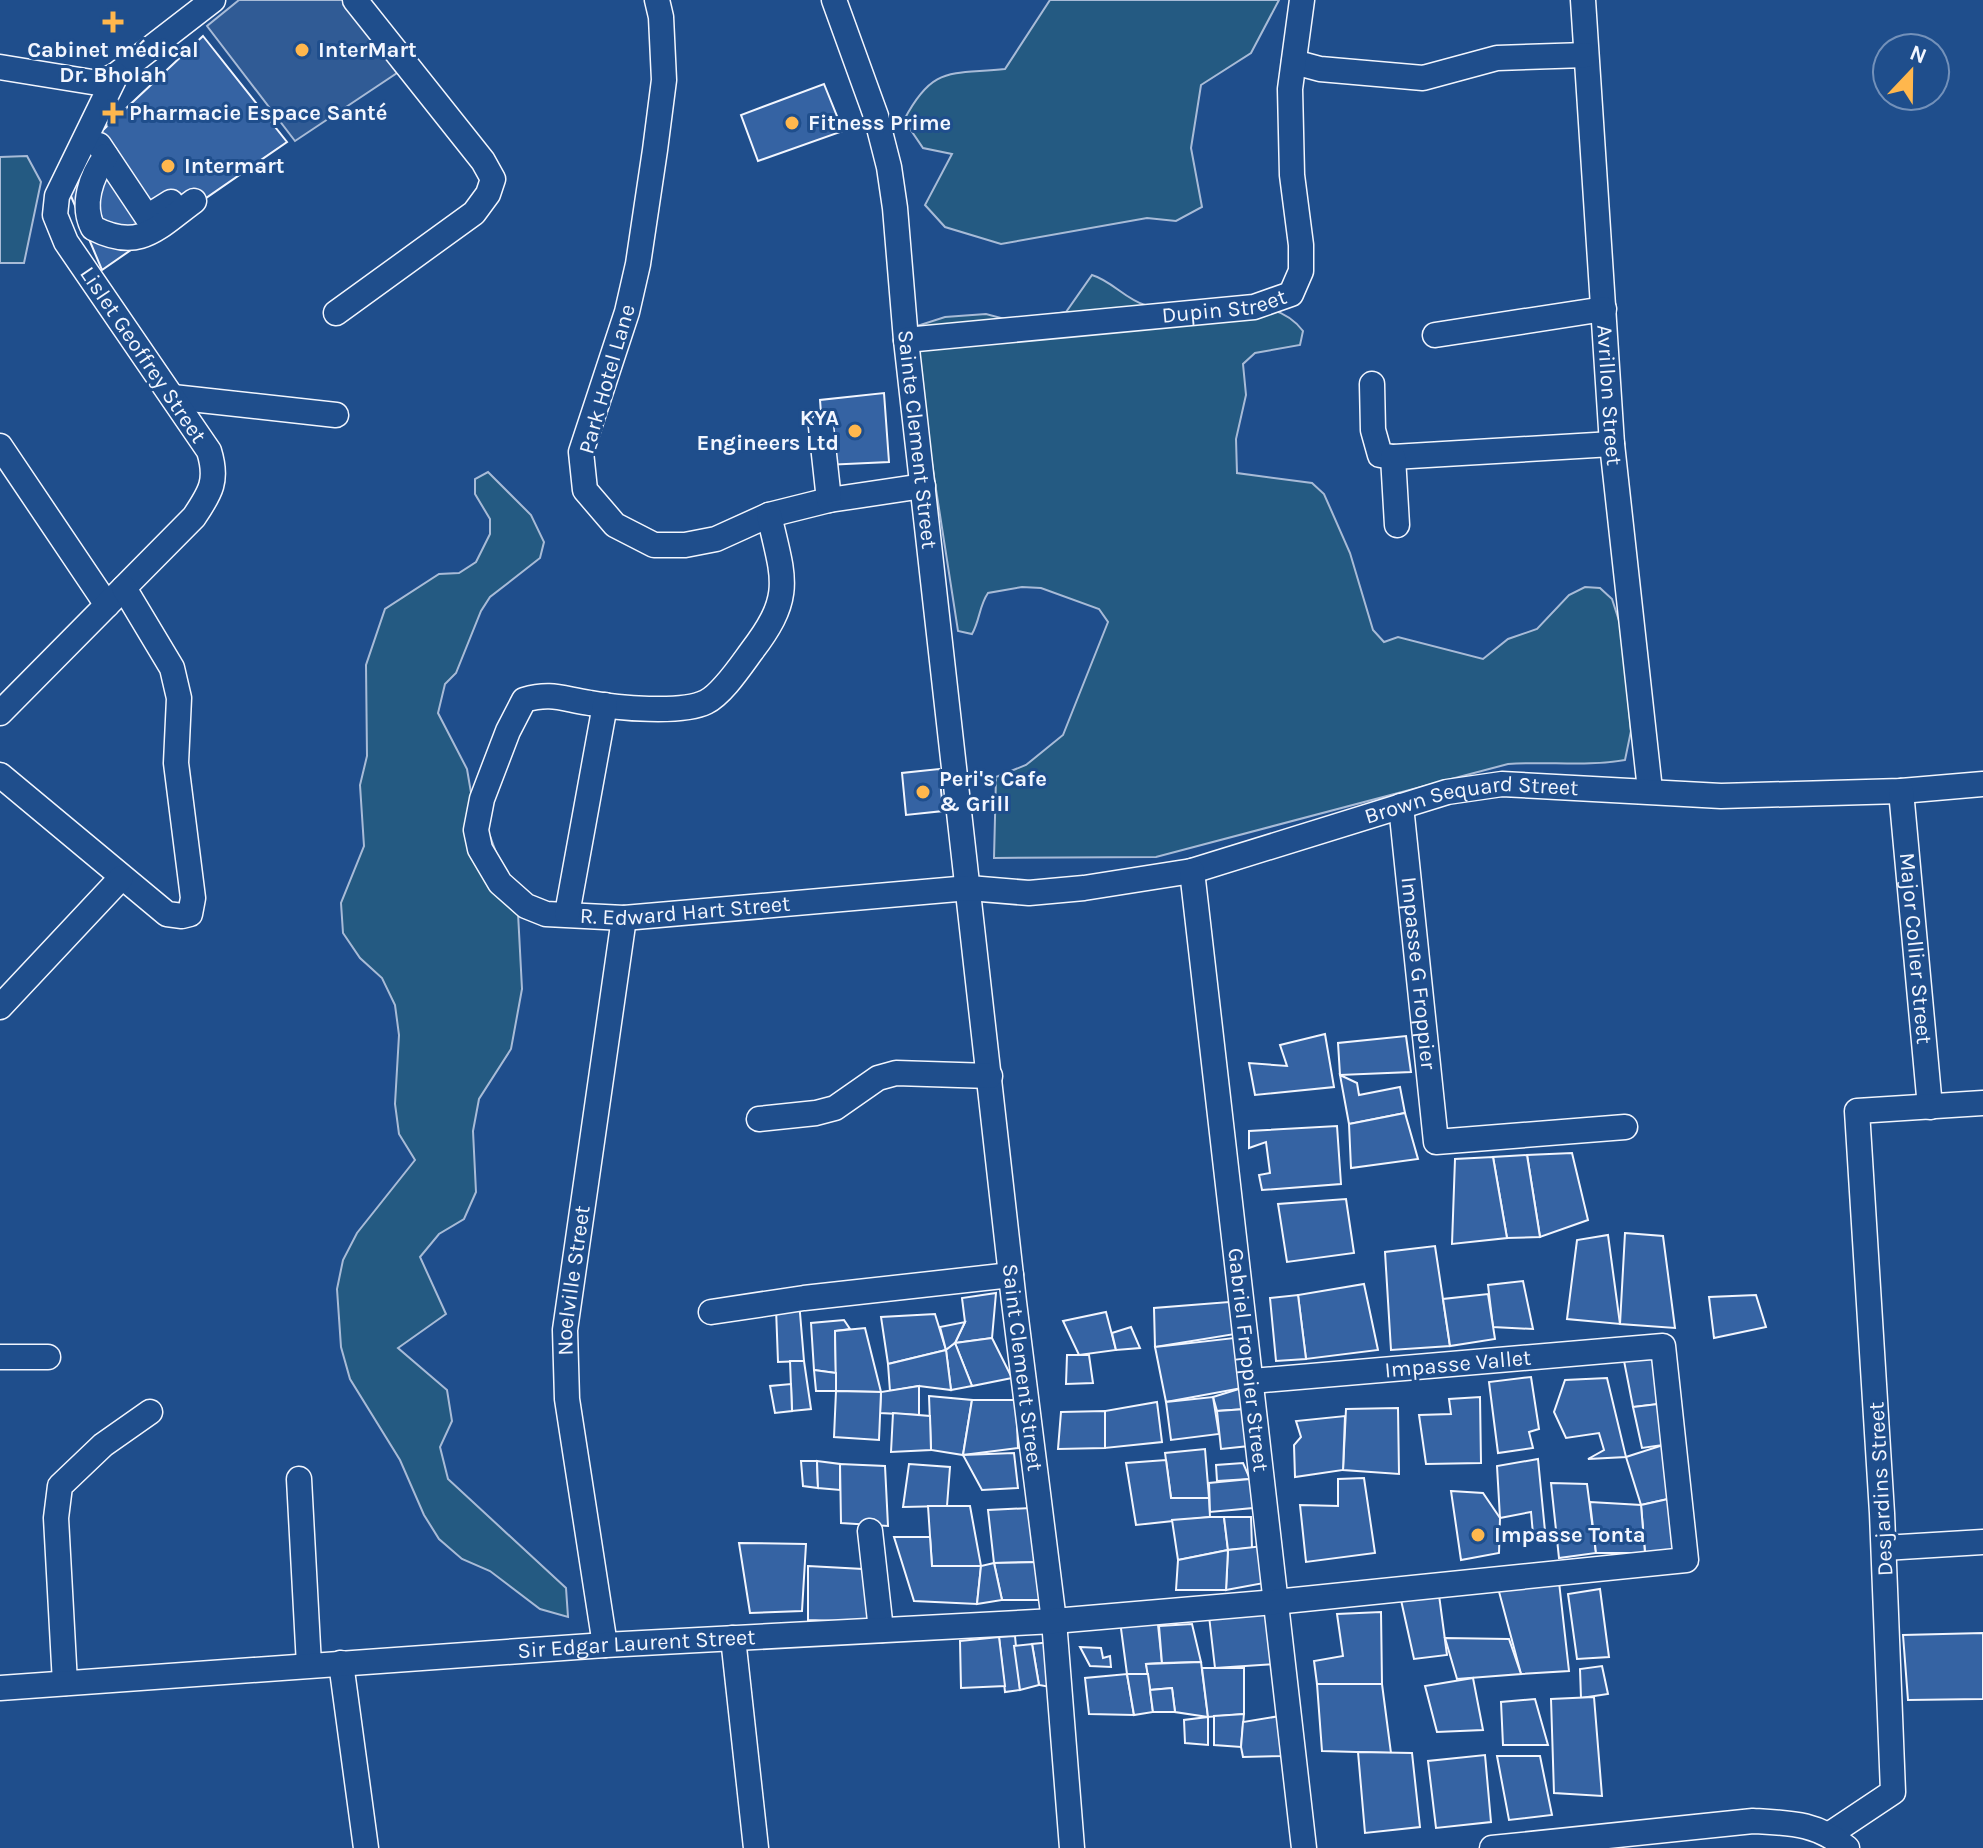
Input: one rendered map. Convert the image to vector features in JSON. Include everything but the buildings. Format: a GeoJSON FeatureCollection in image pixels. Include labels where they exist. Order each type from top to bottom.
{"type":"FeatureCollection","features":[{"type":"Feature","properties":{"kind":"street"},"geometry":{"type":"LineString","coordinates":[[0,67],[98,83],[116,75],[213,0]]}},
{"type":"Feature","properties":{"kind":"street"},"geometry":{"type":"LineString","coordinates":[[336,313],[474,213],[488,194],[493,179],[483,161],[355,0]]}},
{"type":"Feature","properties":{"kind":"street","name":"Park Hotel Lane"},"geometry":{"type":"LineString","coordinates":[[657,0],[661,17],[664,80],[655,150],[630,300],[581,452],[585,490],[615,525],[654,545],[685,545],[716,539],[769,515],[829,500],[923,486]]}},
{"type":"Feature","properties":{"kind":"street","name":"Sainte Clement Street"},"geometry":{"type":"LineString","coordinates":[[834,0],[876,116],[889,167],[969,888]]}},
{"type":"Feature","properties":{"kind":"street","name":"Dupin Street"},"geometry":{"type":"LineString","coordinates":[[906,340],[1254,307],[1291,294],[1301,271],[1301,245],[1292,175],[1290,89],[1302,0]]}},
{"type":"Feature","properties":{"kind":"street","name":"Avrillon Street"},"geometry":{"type":"LineString","coordinates":[[1583,0],[1612,444],[1650,790]]}},
{"type":"Feature","properties":{"kind":"street"},"geometry":{"type":"LineString","coordinates":[[1294,62],[1320,69],[1423,78],[1497,58],[1586,55]]}},
{"type":"Feature","properties":{"kind":"street","name":"Lislet Geoffrey Street"},"geometry":{"type":"LineString","coordinates":[[0,713],[194,517],[208,496],[214,479],[209,451],[66,242],[55,215],[57,196],[116,75]]}},
{"type":"Feature","properties":{"kind":"street"},"geometry":{"type":"LineString","coordinates":[[89,129],[147,217],[190,197],[152,232],[132,240],[116,238],[93,228],[87,216],[87,200],[98,167],[106,156]]}},
{"type":"Feature","properties":{"kind":"street"},"geometry":{"type":"LineString","coordinates":[[1435,335],[1604,309]]}},
{"type":"Feature","properties":{"kind":"street"},"geometry":{"type":"LineString","coordinates":[[1372,384],[1373,430],[1380,455],[1393,457],[1612,444]]}},
{"type":"Feature","properties":{"kind":"street"},"geometry":{"type":"LineString","coordinates":[[173,397],[336,415]]}},
{"type":"Feature","properties":{"kind":"street"},"geometry":{"type":"LineString","coordinates":[[821,427],[829,500]]}},
{"type":"Feature","properties":{"kind":"street"},"geometry":{"type":"LineString","coordinates":[[0,446],[172,668],[179,698],[176,763],[193,898],[190,914],[167,914],[0,775]]}},
{"type":"Feature","properties":{"kind":"street"},"geometry":{"type":"LineString","coordinates":[[1393,457],[1397,525]]}},
{"type":"Feature","properties":{"kind":"street"},"geometry":{"type":"LineString","coordinates":[[567,914],[605,705],[688,707],[707,702],[733,677],[772,625],[783,597],[781,565],[769,515]]}},
{"type":"Feature","properties":{"kind":"street","name":"R. Edward Hart Street"},"geometry":{"type":"LineString","coordinates":[[605,705],[545,694],[524,700],[508,731],[482,799],[476,830],[480,849],[500,883],[526,906],[546,914],[624,918],[969,888]]}},
{"type":"Feature","properties":{"kind":"street","name":"Brown Sequard Street"},"geometry":{"type":"LineString","coordinates":[[969,888],[1029,893],[1084,888],[1192,871],[1447,792],[1502,784],[1721,796],[1901,791],[1983,784]]}},
{"type":"Feature","properties":{"kind":"street","name":"Major Collier Street"},"geometry":{"type":"LineString","coordinates":[[1901,791],[1930,1107]]}},
{"type":"Feature","properties":{"kind":"street","name":"Impasse G Froppier"},"geometry":{"type":"LineString","coordinates":[[1401,806],[1436,1142],[1625,1127]]}},
{"type":"Feature","properties":{"kind":"street","name":"Gabriel Froppier Street"},"geometry":{"type":"LineString","coordinates":[[1192,871],[1304,1848]]}},
{"type":"Feature","properties":{"kind":"street"},"geometry":{"type":"LineString","coordinates":[[0,1007],[121,878]]}},
{"type":"Feature","properties":{"kind":"street","name":"Saint Clement Street"},"geometry":{"type":"LineString","coordinates":[[969,888],[1011,1275],[1054,1621],[1072,1848]]}},
{"type":"Feature","properties":{"kind":"street","name":"Noelville Street"},"geometry":{"type":"LineString","coordinates":[[605,1645],[567,1399],[565,1330],[624,918]]}},
{"type":"Feature","properties":{"kind":"street"},"geometry":{"type":"LineString","coordinates":[[759,1119],[835,1108],[878,1078],[896,1073],[990,1076]]}},
{"type":"Feature","properties":{"kind":"street"},"geometry":{"type":"LineString","coordinates":[[1930,1107],[1983,1103]]}},
{"type":"Feature","properties":{"kind":"street","name":"Desjardins Street"},"geometry":{"type":"LineString","coordinates":[[1839,1841],[1893,1792],[1884,1548],[1857,1111],[1930,1107]]}},
{"type":"Feature","properties":{"kind":"street"},"geometry":{"type":"LineString","coordinates":[[711,1312],[804,1298],[1011,1275]]}},
{"type":"Feature","properties":{"kind":"street","name":"Impasse Vallet"},"geometry":{"type":"LineString","coordinates":[[1252,1381],[1663,1346],[1686,1560],[1275,1602]]}},
{"type":"Feature","properties":{"kind":"street"},"geometry":{"type":"LineString","coordinates":[[0,1357],[48,1357]]}},
{"type":"Feature","properties":{"kind":"street"},"geometry":{"type":"LineString","coordinates":[[65,1683],[56,1518],[60,1486],[103,1445],[150,1412]]}},
{"type":"Feature","properties":{"kind":"street"},"geometry":{"type":"LineString","coordinates":[[299,1479],[309,1665]]}},
{"type":"Feature","properties":{"kind":"street"},"geometry":{"type":"LineString","coordinates":[[870,1531],[881,1630]]}},
{"type":"Feature","properties":{"kind":"street"},"geometry":{"type":"LineString","coordinates":[[1884,1548],[1983,1542]]}},
{"type":"Feature","properties":{"kind":"street","name":"Sir Edgar Laurent Street"},"geometry":{"type":"LineString","coordinates":[[0,1688],[605,1645],[1054,1621],[1275,1602]]}},
{"type":"Feature","properties":{"kind":"street"},"geometry":{"type":"LineString","coordinates":[[733,1638],[756,1848]]}},
{"type":"Feature","properties":{"kind":"street"},"geometry":{"type":"LineString","coordinates":[[341,1663],[366,1848]]}},
{"type":"Feature","properties":{"kind":"street"},"geometry":{"type":"LineString","coordinates":[[1492,1848],[1582,1844],[1753,1821],[1796,1823],[1839,1841]]}},
{"type":"Feature","properties":{"kind":"shaded area","name":"InterMart"},"geometry":{"type":"Polygon","coordinates":[[[239,0],[345,0],[397,73],[295,141],[207,26],[239,0]]]}},
{"type":"Feature","properties":{"kind":"shaded area"},"geometry":{"type":"Polygon","coordinates":[[[1050,0],[1279,0],[1251,53],[1201,85],[1191,148],[1202,207],[1176,221],[1147,218],[1001,244],[945,227],[925,205],[952,154],[923,148],[904,120],[914,102],[934,81],[945,76],[1005,69],[1050,0]]]}},
{"type":"Feature","properties":{"kind":"shaded area"},"geometry":{"type":"Polygon","coordinates":[[[27,156],[41,182],[24,263],[0,263],[0,157],[27,156]]]}},
{"type":"Feature","properties":{"kind":"shaded area"},"geometry":{"type":"Polygon","coordinates":[[[1092,275],[1145,305],[1227,304],[1261,307],[1291,319],[1303,331],[1300,345],[1255,353],[1243,364],[1246,395],[1236,439],[1237,473],[1312,483],[1324,494],[1350,553],[1373,630],[1384,642],[1398,637],[1483,659],[1508,639],[1537,629],[1569,595],[1585,587],[1600,588],[1612,599],[1622,630],[1631,731],[1625,760],[1508,764],[1156,857],[994,858],[996,777],[1026,765],[1063,735],[1108,622],[1099,609],[1041,588],[1022,587],[988,593],[972,634],[958,631],[911,328],[945,317],[986,314],[1012,321],[1066,312],[1092,275]]]}},
{"type":"Feature","properties":{"kind":"shaded area"},"geometry":{"type":"Polygon","coordinates":[[[488,472],[531,515],[544,542],[540,558],[490,597],[481,611],[456,673],[445,684],[438,713],[467,769],[475,816],[490,836],[518,913],[522,989],[511,1049],[479,1099],[473,1131],[476,1192],[464,1219],[439,1234],[420,1257],[446,1314],[398,1348],[447,1390],[452,1421],[440,1447],[448,1479],[566,1588],[568,1617],[540,1609],[490,1571],[462,1559],[439,1539],[424,1515],[400,1460],[350,1379],[341,1347],[337,1289],[343,1260],[357,1233],[415,1160],[399,1134],[395,1104],[399,1035],[395,1005],[382,978],[360,958],[343,933],[341,903],[364,846],[360,785],[367,756],[366,665],[385,609],[439,574],[459,573],[476,562],[490,534],[490,519],[475,494],[475,479],[488,472]]]}},
{"type":"Feature","properties":{"kind":"place","name":"Cabinet médical Dr. Bholah"},"geometry":{"type":"Point","coordinates":[113,22]}},
{"type":"Feature","properties":{"kind":"place","name":"InterMart"},"geometry":{"type":"Point","coordinates":[302,50]}},
{"type":"Feature","properties":{"kind":"place","name":"Pharmacie Espace Santé"},"geometry":{"type":"Point","coordinates":[113,113]}},
{"type":"Feature","properties":{"kind":"place","name":"Fitness Prime"},"geometry":{"type":"Point","coordinates":[792,123]}},
{"type":"Feature","properties":{"kind":"place","name":"Intermart"},"geometry":{"type":"Point","coordinates":[168,166]}},
{"type":"Feature","properties":{"kind":"place","name":"KYA Engineers Ltd"},"geometry":{"type":"Point","coordinates":[855,431]}},
{"type":"Feature","properties":{"kind":"place","name":"Peri's Cafe & Grill"},"geometry":{"type":"Point","coordinates":[923,792]}},
{"type":"Feature","properties":{"kind":"place","name":"Impasse Tonta"},"geometry":{"type":"Point","coordinates":[1478,1535]}}]}
